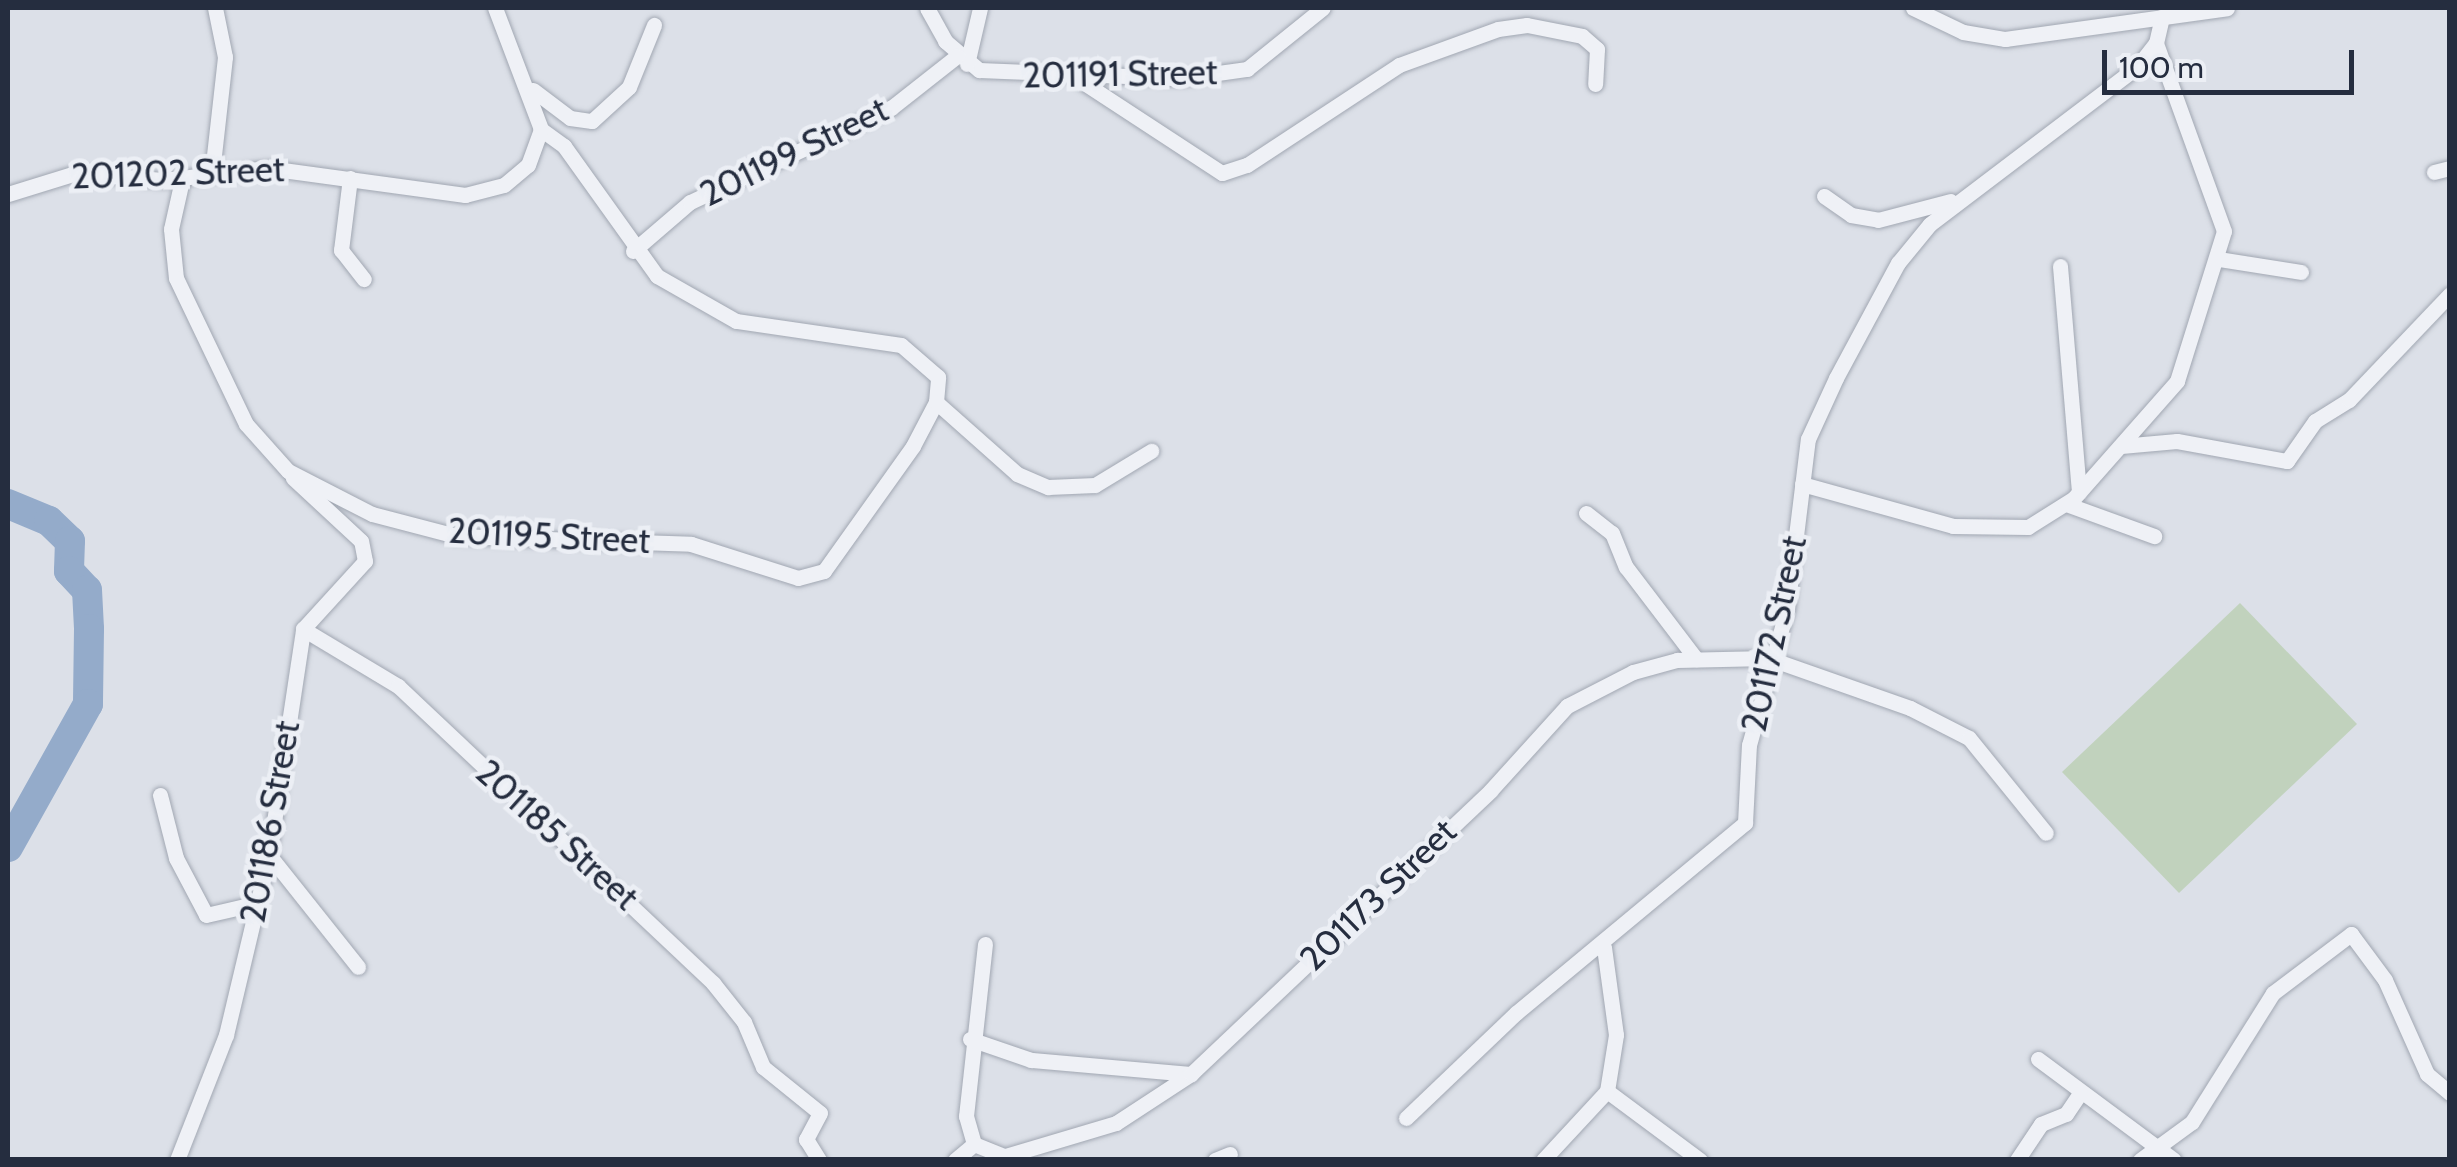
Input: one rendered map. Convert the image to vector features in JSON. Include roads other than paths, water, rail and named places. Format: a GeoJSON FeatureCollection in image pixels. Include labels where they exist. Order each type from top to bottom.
{"type":"FeatureCollection","features":[{"type":"Feature","properties":{"kind":"street"},"geometry":{"type":"LineString","coordinates":[[212,173],[226,57],[214,8]]}},
{"type":"Feature","properties":{"kind":"street"},"geometry":{"type":"LineString","coordinates":[[496,8],[530,87],[542,130],[564,146],[633,251],[657,276],[736,320],[902,345],[938,377],[936,402],[1017,474],[1048,487],[1096,485],[1151,451]]}},
{"type":"Feature","properties":{"kind":"street"},"geometry":{"type":"LineString","coordinates":[[927,8],[962,60]]}},
{"type":"Feature","properties":{"kind":"street"},"geometry":{"type":"LineString","coordinates":[[962,60],[980,8]]}},
{"type":"Feature","properties":{"kind":"street","name":"201191 Street"},"geometry":{"type":"LineString","coordinates":[[962,60],[1001,75],[1232,74],[1263,60],[1323,8]]}},
{"type":"Feature","properties":{"kind":"street"},"geometry":{"type":"LineString","coordinates":[[1912,8],[1964,32],[2005,39],[2227,8]]}},
{"type":"Feature","properties":{"kind":"street"},"geometry":{"type":"LineString","coordinates":[[1802,484],[1975,528],[2028,526],[2079,492],[2187,365],[2219,260],[2223,226],[2156,43],[2162,17]]}},
{"type":"Feature","properties":{"kind":"street"},"geometry":{"type":"LineString","coordinates":[[530,87],[570,118],[592,121],[628,87],[654,25]]}},
{"type":"Feature","properties":{"kind":"street"},"geometry":{"type":"LineString","coordinates":[[1072,76],[1222,173],[1247,165],[1399,65],[1498,29],[1527,25],[1582,36],[1597,49],[1595,84]]}},
{"type":"Feature","properties":{"kind":"street","name":"201172 Street"},"geometry":{"type":"LineString","coordinates":[[1406,1118],[1516,1012],[1604,946],[1745,823],[1749,745],[1768,658],[1787,609],[1802,484],[1816,417],[1884,286],[1930,224],[2136,67],[2156,43]]}},
{"type":"Feature","properties":{"kind":"street","name":"201199 Street"},"geometry":{"type":"LineString","coordinates":[[633,251],[690,202],[892,108],[962,60]]}},
{"type":"Feature","properties":{"kind":"street","name":"201202 Street"},"geometry":{"type":"LineString","coordinates":[[8,191],[76,172],[182,180],[212,173],[297,169],[482,192],[528,165],[542,130]]}},
{"type":"Feature","properties":{"kind":"street"},"geometry":{"type":"LineString","coordinates":[[350,178],[341,250],[364,278]]}},
{"type":"Feature","properties":{"kind":"street","name":"201195 Street"},"geometry":{"type":"LineString","coordinates":[[182,180],[171,229],[176,278],[246,424],[288,472],[372,514],[456,536],[691,544],[805,579],[834,560],[936,402]]}},
{"type":"Feature","properties":{"kind":"street"},"geometry":{"type":"LineString","coordinates":[[1824,196],[1851,215],[1878,220],[1965,197]]}},
{"type":"Feature","properties":{"kind":"street"},"geometry":{"type":"LineString","coordinates":[[2219,260],[2301,272]]}},
{"type":"Feature","properties":{"kind":"street"},"geometry":{"type":"LineString","coordinates":[[2060,266],[2079,492]]}},
{"type":"Feature","properties":{"kind":"street"},"geometry":{"type":"LineString","coordinates":[[2120,446],[2178,441],[2286,461],[2315,422],[2350,400],[2450,294]]}},
{"type":"Feature","properties":{"kind":"street"},"geometry":{"type":"LineString","coordinates":[[288,472],[361,541],[365,561],[358,578],[303,629]]}},
{"type":"Feature","properties":{"kind":"street"},"geometry":{"type":"LineString","coordinates":[[2066,504],[2154,536]]}},
{"type":"Feature","properties":{"kind":"street"},"geometry":{"type":"LineString","coordinates":[[1586,514],[1612,533],[1626,567],[1696,659]]}},
{"type":"Feature","properties":{"kind":"street","name":"201186 Street"},"geometry":{"type":"LineString","coordinates":[[177,1160],[226,1036],[269,856],[303,629]]}},
{"type":"Feature","properties":{"kind":"street","name":"201185 Street"},"geometry":{"type":"LineString","coordinates":[[303,629],[398,686],[550,835],[640,908],[658,937],[737,1012],[769,1073],[820,1112],[806,1138],[820,1160]]}},
{"type":"Feature","properties":{"kind":"street"},"geometry":{"type":"LineString","coordinates":[[1768,658],[1910,708],[1969,738],[2046,833]]}},
{"type":"Feature","properties":{"kind":"street","name":"201173 Street"},"geometry":{"type":"LineString","coordinates":[[1001,1158],[1116,1123],[1190,1074],[1490,791],[1567,706],[1633,672],[1696,659],[1768,658]]}},
{"type":"Feature","properties":{"kind":"street"},"geometry":{"type":"LineString","coordinates":[[160,796],[176,858],[206,915],[258,902]]}},
{"type":"Feature","properties":{"kind":"street"},"geometry":{"type":"LineString","coordinates":[[269,856],[358,966]]}},
{"type":"Feature","properties":{"kind":"street"},"geometry":{"type":"LineString","coordinates":[[2140,1160],[2154,1145],[2192,1122],[2284,982],[2352,934],[2385,980],[2419,1062],[2450,1093]]}},
{"type":"Feature","properties":{"kind":"street"},"geometry":{"type":"LineString","coordinates":[[985,944],[970,1039],[966,1116],[974,1144],[1001,1158]]}},
{"type":"Feature","properties":{"kind":"street"},"geometry":{"type":"LineString","coordinates":[[1543,1160],[1607,1091],[1616,1036],[1604,946]]}},
{"type":"Feature","properties":{"kind":"street"},"geometry":{"type":"LineString","coordinates":[[970,1039],[1031,1060],[1190,1074]]}},
{"type":"Feature","properties":{"kind":"street"},"geometry":{"type":"LineString","coordinates":[[2038,1059],[2174,1160]]}},
{"type":"Feature","properties":{"kind":"street"},"geometry":{"type":"LineString","coordinates":[[1607,1091],[1700,1160]]}},
{"type":"Feature","properties":{"kind":"street"},"geometry":{"type":"LineString","coordinates":[[2017,1160],[2041,1124],[2066,1114],[2080,1092]]}},
{"type":"Feature","properties":{"kind":"street"},"geometry":{"type":"LineString","coordinates":[[955,1160],[974,1144]]}},
{"type":"Feature","properties":{"kind":"waterway"},"geometry":{"type":"LineString","coordinates":[[8,504],[49,521],[70,541],[69,571],[87,590],[89,629],[88,704],[8,847]]}}]}
